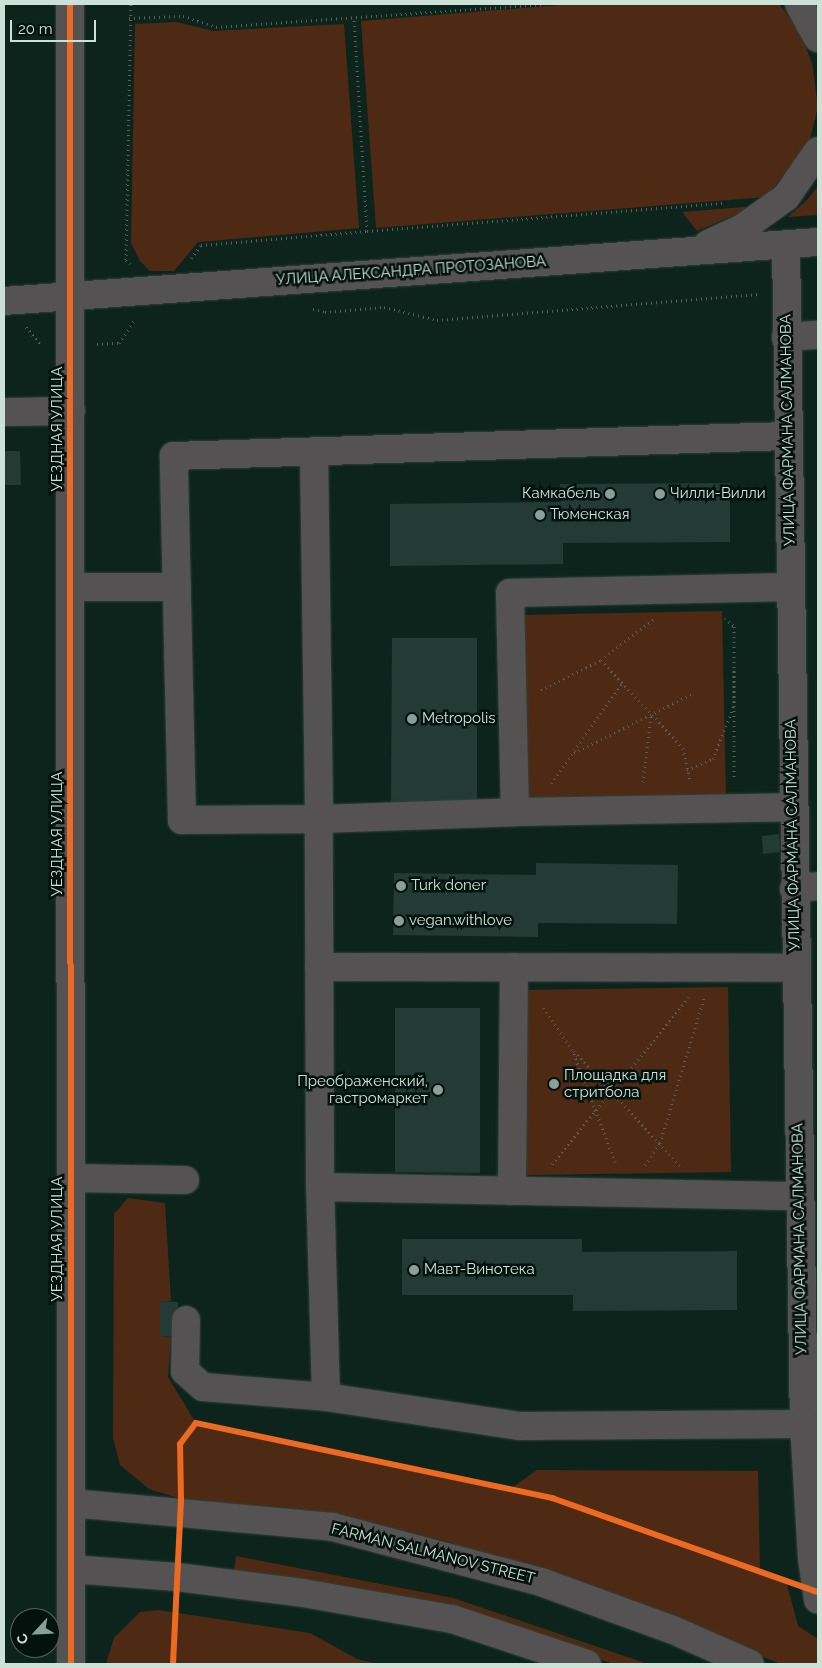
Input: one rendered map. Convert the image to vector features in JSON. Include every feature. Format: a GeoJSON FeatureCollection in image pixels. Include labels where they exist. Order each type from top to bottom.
{"type":"FeatureCollection","features":[{"type":"Feature","properties":{"kind":"street","name":"УЕЗДНАЯ УЛИЦА"},"geometry":{"type":"LineString","coordinates":[[70,4],[71,1664]]}},
{"type":"Feature","properties":{"kind":"street"},"geometry":{"type":"LineString","coordinates":[[799,4],[818,38]]}},
{"type":"Feature","properties":{"kind":"street"},"geometry":{"type":"LineString","coordinates":[[693,250],[744,227],[786,197],[818,150]]}},
{"type":"Feature","properties":{"kind":"street","name":"УЛИЦА АЛЕКСАНДРА ПРОТОЗАНОВА"},"geometry":{"type":"LineString","coordinates":[[4,301],[818,242]]}},
{"type":"Feature","properties":{"kind":"street","name":"УЛИЦА ФАРМАНА САЛМАНОВА"},"geometry":{"type":"LineString","coordinates":[[786,245],[792,807],[806,888],[795,968],[798,1196],[804,1424],[812,1558],[818,1600]]}},
{"type":"Feature","properties":{"kind":"street"},"geometry":{"type":"LineString","coordinates":[[786,337],[818,335]]}},
{"type":"Feature","properties":{"kind":"street"},"geometry":{"type":"LineString","coordinates":[[4,412],[70,410]]}},
{"type":"Feature","properties":{"kind":"street"},"geometry":{"type":"LineString","coordinates":[[788,436],[174,456],[182,820],[319,819],[522,812],[792,807]]}},
{"type":"Feature","properties":{"kind":"street"},"geometry":{"type":"LineString","coordinates":[[314,451],[319,819],[320,1187],[326,1397]]}},
{"type":"Feature","properties":{"kind":"street"},"geometry":{"type":"LineString","coordinates":[[71,587],[177,587]]}},
{"type":"Feature","properties":{"kind":"street"},"geometry":{"type":"LineString","coordinates":[[522,812],[512,704],[510,593],[790,587]]}},
{"type":"Feature","properties":{"kind":"street"},"geometry":{"type":"LineString","coordinates":[[319,967],[795,968]]}},
{"type":"Feature","properties":{"kind":"street"},"geometry":{"type":"LineString","coordinates":[[514,967],[520,1191]]}},
{"type":"Feature","properties":{"kind":"street"},"geometry":{"type":"LineString","coordinates":[[71,1178],[186,1180]]}},
{"type":"Feature","properties":{"kind":"street"},"geometry":{"type":"LineString","coordinates":[[320,1187],[798,1196]]}},
{"type":"Feature","properties":{"kind":"street"},"geometry":{"type":"LineString","coordinates":[[186,1320],[185,1371],[203,1387],[326,1397],[518,1426],[804,1424]]}},
{"type":"Feature","properties":{"kind":"street","name":"FARMAN SALMANOV STREET"},"geometry":{"type":"LineString","coordinates":[[71,1503],[333,1527],[541,1582],[673,1630],[750,1664]]}},
{"type":"Feature","properties":{"kind":"street"},"geometry":{"type":"LineString","coordinates":[[71,1569],[177,1577],[303,1593],[452,1619],[587,1664]]}},
{"type":"Feature","properties":{"kind":"path"},"geometry":{"type":"LineString","coordinates":[[131,4],[129,18],[126,260],[132,266]]}},
{"type":"Feature","properties":{"kind":"path"},"geometry":{"type":"LineString","coordinates":[[129,18],[182,16],[216,27],[354,20],[545,4]]}},
{"type":"Feature","properties":{"kind":"path"},"geometry":{"type":"LineString","coordinates":[[354,20],[367,231]]}},
{"type":"Feature","properties":{"kind":"path"},"geometry":{"type":"LineString","coordinates":[[190,260],[201,245],[731,202]]}},
{"type":"Feature","properties":{"kind":"path"},"geometry":{"type":"LineString","coordinates":[[384,307],[437,320],[786,292]]}},
{"type":"Feature","properties":{"kind":"path"},"geometry":{"type":"LineString","coordinates":[[512,704],[601,660],[693,589],[734,626],[734,808]]}},
{"type":"Feature","properties":{"kind":"path"},"geometry":{"type":"LineString","coordinates":[[601,660],[651,716],[683,748],[698,808]]}},
{"type":"Feature","properties":{"kind":"path"},"geometry":{"type":"LineString","coordinates":[[522,812],[573,753],[622,684]]}},
{"type":"Feature","properties":{"kind":"path"},"geometry":{"type":"LineString","coordinates":[[573,753],[692,694]]}},
{"type":"Feature","properties":{"kind":"path"},"geometry":{"type":"LineString","coordinates":[[687,770],[713,759],[735,702]]}},
{"type":"Feature","properties":{"kind":"path"},"geometry":{"type":"LineString","coordinates":[[640,810],[651,716]]}},
{"type":"Feature","properties":{"kind":"path"},"geometry":{"type":"LineString","coordinates":[[514,967],[572,1049],[613,1091],[705,1194]]}},
{"type":"Feature","properties":{"kind":"path"},"geometry":{"type":"LineString","coordinates":[[520,1191],[596,1111],[713,968]]}},
{"type":"Feature","properties":{"kind":"path"},"geometry":{"type":"LineString","coordinates":[[627,1193],[660,1143],[713,968]]}},
{"type":"Feature","properties":{"kind":"path"},"geometry":{"type":"LineString","coordinates":[[572,1049],[627,1193]]}},
{"type":"Feature","properties":{"kind":"shaded area"},"geometry":{"type":"Polygon","coordinates":[[[573,4],[779,4],[798,28],[812,63],[818,107],[809,143],[766,197],[376,228],[361,21],[573,4]]]}},
{"type":"Feature","properties":{"kind":"shaded area"},"geometry":{"type":"Polygon","coordinates":[[[177,22],[213,31],[344,24],[359,228],[198,242],[174,271],[150,271],[140,261],[131,243],[135,24],[177,22]]]}},
{"type":"Feature","properties":{"kind":"shaded area"},"geometry":{"type":"Polygon","coordinates":[[[818,186],[818,215],[788,217],[808,199],[818,186]]]}},
{"type":"Feature","properties":{"kind":"shaded area"},"geometry":{"type":"Polygon","coordinates":[[[756,206],[697,231],[682,212],[756,206]]]}},
{"type":"Feature","properties":{"kind":"shaded area"},"geometry":{"type":"Polygon","coordinates":[[[722,611],[726,796],[522,799],[518,615],[722,611]]]}},
{"type":"Feature","properties":{"kind":"shaded area"},"geometry":{"type":"Polygon","coordinates":[[[728,987],[731,1172],[527,1175],[524,990],[728,987]]]}},
{"type":"Feature","properties":{"kind":"shaded area"},"geometry":{"type":"Polygon","coordinates":[[[128,1198],[165,1203],[171,1301],[160,1301],[160,1336],[171,1337],[168,1377],[196,1423],[510,1489],[537,1470],[758,1471],[760,1572],[786,1581],[798,1626],[818,1639],[818,1664],[781,1664],[623,1602],[449,1542],[336,1515],[181,1499],[149,1489],[120,1465],[113,1438],[114,1214],[128,1198]]]}},
{"type":"Feature","properties":{"kind":"shaded area"},"geometry":{"type":"Polygon","coordinates":[[[236,1556],[453,1598],[648,1664],[614,1664],[451,1610],[234,1570],[236,1556]]]}},
{"type":"Feature","properties":{"kind":"shaded area"},"geometry":{"type":"Polygon","coordinates":[[[158,1610],[310,1633],[357,1659],[378,1664],[106,1664],[114,1638],[140,1612],[158,1610]]]}},
{"type":"Feature","properties":{"kind":"building"},"geometry":{"type":"Polygon","coordinates":[[[4,451],[20,451],[21,485],[4,485],[4,451]]]}},
{"type":"Feature","properties":{"kind":"building"},"geometry":{"type":"Polygon","coordinates":[[[730,483],[730,542],[563,543],[563,564],[390,566],[390,504],[560,502],[560,484],[730,483]]]}},
{"type":"Feature","properties":{"kind":"building"},"geometry":{"type":"Polygon","coordinates":[[[392,638],[477,638],[477,803],[391,803],[392,638]]]}},
{"type":"Feature","properties":{"kind":"building"},"geometry":{"type":"Polygon","coordinates":[[[779,834],[780,852],[763,854],[762,836],[779,834]]]}},
{"type":"Feature","properties":{"kind":"building"},"geometry":{"type":"Polygon","coordinates":[[[536,863],[678,865],[677,924],[538,923],[538,937],[393,935],[394,873],[536,875],[536,863]]]}},
{"type":"Feature","properties":{"kind":"building","name":"Преображенский, гастромаркет"},"geometry":{"type":"Polygon","coordinates":[[[395,1008],[480,1008],[480,1173],[395,1172],[395,1008]]]}},
{"type":"Feature","properties":{"kind":"building"},"geometry":{"type":"Polygon","coordinates":[[[402,1239],[582,1239],[582,1252],[737,1251],[737,1310],[573,1311],[573,1295],[402,1295],[402,1239]]]}},
{"type":"Feature","properties":{"kind":"building"},"geometry":{"type":"Polygon","coordinates":[[[160,1301],[178,1302],[178,1337],[160,1336],[160,1301]]]}},
{"type":"Feature","properties":{"kind":"cycle path"},"geometry":{"type":"LineString","coordinates":[[70,4],[71,1664]]}},
{"type":"Feature","properties":{"kind":"cycle path"},"geometry":{"type":"LineString","coordinates":[[173,1664],[181,1499],[180,1444],[196,1423],[552,1498],[818,1592]]}},
{"type":"Feature","properties":{"kind":"place","name":"Камкабель"},"geometry":{"type":"Point","coordinates":[610,494]}},
{"type":"Feature","properties":{"kind":"place","name":"Чилли-Вилли"},"geometry":{"type":"Point","coordinates":[660,494]}},
{"type":"Feature","properties":{"kind":"place","name":"Тюменская"},"geometry":{"type":"Point","coordinates":[540,515]}},
{"type":"Feature","properties":{"kind":"place","name":"Metropolis"},"geometry":{"type":"Point","coordinates":[412,719]}},
{"type":"Feature","properties":{"kind":"place","name":"Turk doner"},"geometry":{"type":"Point","coordinates":[401,886]}},
{"type":"Feature","properties":{"kind":"place","name":"vegan.withlove"},"geometry":{"type":"Point","coordinates":[399,921]}},
{"type":"Feature","properties":{"kind":"place","name":"Площадка для стритбола"},"geometry":{"type":"Point","coordinates":[554,1084]}},
{"type":"Feature","properties":{"kind":"place","name":"Преображенский, гастромаркет"},"geometry":{"type":"Point","coordinates":[438,1090]}},
{"type":"Feature","properties":{"kind":"place","name":"Мавт-Винотека"},"geometry":{"type":"Point","coordinates":[414,1270]}}]}
